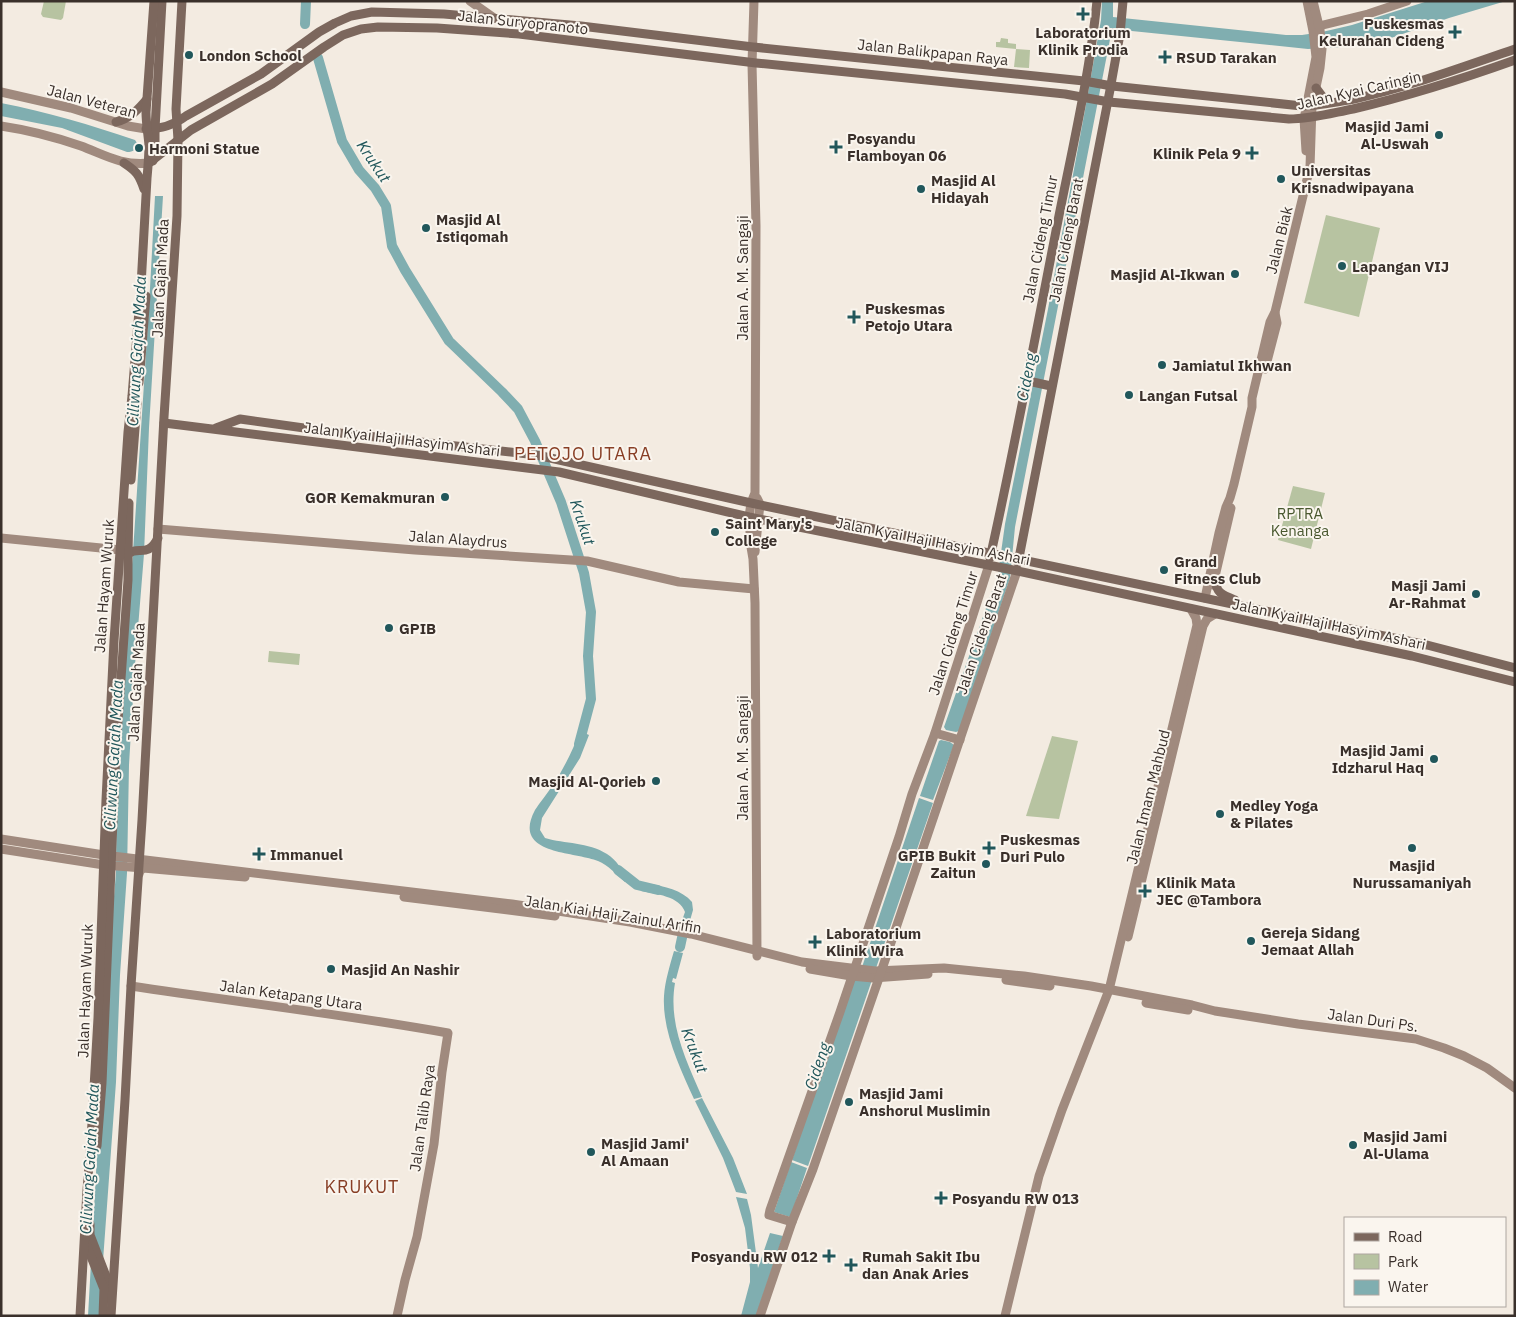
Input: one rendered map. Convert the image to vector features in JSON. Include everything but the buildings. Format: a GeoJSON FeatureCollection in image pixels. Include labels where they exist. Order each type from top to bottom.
{"type":"FeatureCollection","features":[{"type":"Feature","properties":{"kind":"main road"},"geometry":{"type":"LineString","coordinates":[[151,129],[147,99],[154,1]]}},
{"type":"Feature","properties":{"kind":"main road"},"geometry":{"type":"LineString","coordinates":[[151,129],[162,1]]}},
{"type":"Feature","properties":{"kind":"main road","name":"Jalan Gajah Mada"},"geometry":{"type":"LineString","coordinates":[[111,1316],[121,1178],[131,986],[141,867],[164,423],[177,216],[178,140],[176,109],[182,1]]}},
{"type":"Feature","properties":{"kind":"main road","name":"Jalan Cideng Timur"},"geometry":{"type":"LineString","coordinates":[[991,566],[992,553],[1030,381],[1087,82],[1096,1]]}},
{"type":"Feature","properties":{"kind":"main road","name":"Jalan Cideng Barat"},"geometry":{"type":"LineString","coordinates":[[1015,571],[1105,101],[1120,34],[1123,1]]}},
{"type":"Feature","properties":{"kind":"main road","name":"Jalan Suryopranoto"},"geometry":{"type":"LineString","coordinates":[[176,124],[186,116],[261,74],[334,23],[361,13],[396,12],[464,15],[638,32],[753,47]]}},
{"type":"Feature","properties":{"kind":"main road","name":"Jalan Suryopranoto"},"geometry":{"type":"LineString","coordinates":[[151,161],[202,123],[272,84],[344,35],[361,29],[378,27],[430,28],[518,34],[752,63]]}},
{"type":"Feature","properties":{"kind":"main road","name":"Jalan Balikpapan Raya"},"geometry":{"type":"LineString","coordinates":[[753,47],[1109,85]]}},
{"type":"Feature","properties":{"kind":"main road","name":"Jalan Kyai Caringin"},"geometry":{"type":"LineString","coordinates":[[1109,85],[1309,106],[1335,103],[1408,85],[1515,49]]}},
{"type":"Feature","properties":{"kind":"main road","name":"Jalan Kyai Caringin"},"geometry":{"type":"LineString","coordinates":[[1105,101],[1289,119],[1308,118],[1422,91],[1515,60]]}},
{"type":"Feature","properties":{"kind":"main road","name":"Jalan Balikpapan Raya"},"geometry":{"type":"LineString","coordinates":[[752,63],[1084,97],[1105,101]]}},
{"type":"Feature","properties":{"kind":"main road"},"geometry":{"type":"LineString","coordinates":[[1316,88],[1325,100],[1335,103]]}},
{"type":"Feature","properties":{"kind":"main road"},"geometry":{"type":"LineString","coordinates":[[116,122],[126,119],[147,99]]}},
{"type":"Feature","properties":{"kind":"main road"},"geometry":{"type":"LineString","coordinates":[[176,109],[180,116],[186,116]]}},
{"type":"Feature","properties":{"kind":"main road","name":"Jalan Veteran"},"geometry":{"type":"LineString","coordinates":[[151,129],[176,124]]}},
{"type":"Feature","properties":{"kind":"main road","name":"Jalan Hayam Wuruk"},"geometry":{"type":"LineString","coordinates":[[112,1296],[90,1228],[102,1083],[110,865],[114,641],[127,551],[130,492],[144,339],[151,161],[149,143],[151,129]]}},
{"type":"Feature","properties":{"kind":"main road","name":"Jalan Hayam Wuruk"},"geometry":{"type":"LineString","coordinates":[[127,551],[128,432],[141,286],[146,194],[151,161]]}},
{"type":"Feature","properties":{"kind":"main road"},"geometry":{"type":"LineString","coordinates":[[124,163],[139,176],[146,194]]}},
{"type":"Feature","properties":{"kind":"main road"},"geometry":{"type":"LineString","coordinates":[[1030,381],[1050,386]]}},
{"type":"Feature","properties":{"kind":"main road","name":"Jalan Kyai Haji Hasyim Ashari"},"geometry":{"type":"LineString","coordinates":[[214,430],[240,419],[340,433],[541,456],[755,504],[1427,645],[1515,668]]}},
{"type":"Feature","properties":{"kind":"main road","name":"Jalan Kyai Haji Hasyim Ashari"},"geometry":{"type":"LineString","coordinates":[[164,423],[361,449],[547,470],[754,518],[1015,571],[1420,658],[1515,682]]}},
{"type":"Feature","properties":{"kind":"main road"},"geometry":{"type":"LineString","coordinates":[[127,551],[145,551],[153,545],[158,533]]}},
{"type":"Feature","properties":{"kind":"main road"},"geometry":{"type":"LineString","coordinates":[[1215,579],[1219,593],[1257,609]]}},
{"type":"Feature","properties":{"kind":"main road","name":"Jalan Hayam Wuruk"},"geometry":{"type":"LineString","coordinates":[[80,1316],[87,1181],[110,865]]}},
{"type":"Feature","properties":{"kind":"main road"},"geometry":{"type":"LineString","coordinates":[[116,1316],[124,1184],[121,1178]]}},
{"type":"Feature","properties":{"kind":"main road"},"geometry":{"type":"LineString","coordinates":[[87,1181],[86,1237],[89,1252],[103,1286],[103,1316]]}},
{"type":"Feature","properties":{"kind":"street"},"geometry":{"type":"LineString","coordinates":[[464,15],[470,1],[494,18]]}},
{"type":"Feature","properties":{"kind":"street","name":"Jalan A. M. Sangaji"},"geometry":{"type":"LineString","coordinates":[[754,1],[752,63],[756,217],[755,504],[751,547],[753,559],[756,681],[757,954]]}},
{"type":"Feature","properties":{"kind":"street"},"geometry":{"type":"LineString","coordinates":[[1307,1],[1317,29]]}},
{"type":"Feature","properties":{"kind":"street"},"geometry":{"type":"LineString","coordinates":[[1309,106],[1316,88],[1319,51],[1313,1]]}},
{"type":"Feature","properties":{"kind":"street"},"geometry":{"type":"LineString","coordinates":[[1317,29],[1407,1]]}},
{"type":"Feature","properties":{"kind":"street"},"geometry":{"type":"LineString","coordinates":[[1309,106],[1319,51]]}},
{"type":"Feature","properties":{"kind":"street","name":"Jalan Veteran"},"geometry":{"type":"LineString","coordinates":[[1,92],[71,108],[128,126],[151,129]]}},
{"type":"Feature","properties":{"kind":"street","name":"Jalan Biak"},"geometry":{"type":"LineString","coordinates":[[1208,598],[1219,533],[1230,498],[1252,408],[1252,398],[1270,322],[1275,313],[1308,173],[1311,156],[1309,106]]}},
{"type":"Feature","properties":{"kind":"street"},"geometry":{"type":"LineString","coordinates":[[1,126],[18,128],[59,139],[124,163],[139,164],[151,161]]}},
{"type":"Feature","properties":{"kind":"street","name":"Jalan Biak"},"geometry":{"type":"LineString","coordinates":[[1208,598],[1215,579],[1231,508],[1230,498]]}},
{"type":"Feature","properties":{"kind":"street","name":"Jalan Alaydrus"},"geometry":{"type":"LineString","coordinates":[[158,533],[587,561],[679,582],[754,590]]}},
{"type":"Feature","properties":{"kind":"street"},"geometry":{"type":"LineString","coordinates":[[1,538],[127,551]]}},
{"type":"Feature","properties":{"kind":"street","name":"Jalan Cideng Timur"},"geometry":{"type":"LineString","coordinates":[[791,1222],[771,1216],[912,794],[938,734],[985,579],[991,566]]}},
{"type":"Feature","properties":{"kind":"street","name":"Jalan Cideng Barat"},"geometry":{"type":"LineString","coordinates":[[760,1316],[791,1222],[813,1168],[877,974],[1015,571]]}},
{"type":"Feature","properties":{"kind":"street","name":"Jalan Imam Mahbud"},"geometry":{"type":"LineString","coordinates":[[1111,993],[1197,625],[1196,618],[1191,609]]}},
{"type":"Feature","properties":{"kind":"street","name":"Jalan Imam Mahbud"},"geometry":{"type":"LineString","coordinates":[[1111,993],[1188,693],[1203,626],[1207,619],[1215,614]]}},
{"type":"Feature","properties":{"kind":"street"},"geometry":{"type":"LineString","coordinates":[[938,734],[958,740]]}},
{"type":"Feature","properties":{"kind":"street"},"geometry":{"type":"LineString","coordinates":[[1,839],[31,849],[110,865],[141,867]]}},
{"type":"Feature","properties":{"kind":"street"},"geometry":{"type":"LineString","coordinates":[[1,849],[31,849],[128,857],[141,867]]}},
{"type":"Feature","properties":{"kind":"street","name":"Jalan Kiai Haji Zainul Arifin"},"geometry":{"type":"LineString","coordinates":[[141,867],[178,866],[252,877],[630,922],[757,954],[854,972]]}},
{"type":"Feature","properties":{"kind":"street"},"geometry":{"type":"LineString","coordinates":[[854,972],[877,974],[960,974],[1073,986],[1111,993],[1070,1096],[1031,1219],[1011,1303],[1010,1316]]}},
{"type":"Feature","properties":{"kind":"street","name":"Jalan Ketapang Utara"},"geometry":{"type":"LineString","coordinates":[[131,986],[349,1016],[448,1032]]}},
{"type":"Feature","properties":{"kind":"street","name":"Jalan Duri Ps."},"geometry":{"type":"LineString","coordinates":[[1111,993],[1170,1005],[1189,1011],[1216,1012],[1416,1039],[1464,1056],[1487,1068],[1515,1088]]}},
{"type":"Feature","properties":{"kind":"street","name":"Jalan Talib Raya"},"geometry":{"type":"LineString","coordinates":[[398,1316],[403,1287],[417,1237],[434,1144],[448,1032]]}},
{"type":"Feature","properties":{"kind":"street"},"geometry":{"type":"LineString","coordinates":[[1005,1316],[1011,1303]]}},
{"type":"Feature","properties":{"kind":"green space"},"geometry":{"type":"Polygon","coordinates":[[[44,1],[66,1],[61,20],[43,17],[41,14],[44,1]]]}},
{"type":"Feature","properties":{"kind":"green space"},"geometry":{"type":"Polygon","coordinates":[[[1001,38],[1008,39],[1008,43],[1016,44],[1016,49],[996,47],[996,42],[1000,42],[1001,38]]]}},
{"type":"Feature","properties":{"kind":"green space"},"geometry":{"type":"Polygon","coordinates":[[[1016,49],[1030,50],[1029,68],[1014,67],[1016,49]]]}},
{"type":"Feature","properties":{"kind":"green space","name":"Lapangan VIJ"},"geometry":{"type":"Polygon","coordinates":[[[1326,215],[1380,228],[1359,317],[1304,303],[1326,215]]]}},
{"type":"Feature","properties":{"kind":"green space","name":"RPTRA Kenanga"},"geometry":{"type":"Polygon","coordinates":[[[1293,486],[1325,493],[1311,549],[1278,540],[1293,486]]]}},
{"type":"Feature","properties":{"kind":"green space"},"geometry":{"type":"Polygon","coordinates":[[[269,651],[300,654],[299,665],[268,662],[269,651]]]}},
{"type":"Feature","properties":{"kind":"green space"},"geometry":{"type":"Polygon","coordinates":[[[1052,736],[1078,741],[1059,819],[1026,816],[1052,736]]]}},
{"type":"Feature","properties":{"kind":"water"},"geometry":{"type":"Polygon","coordinates":[[[1102,1],[1113,1],[1113,17],[1286,35],[1302,35],[1352,25],[1428,1],[1506,1],[1388,39],[1357,46],[1308,49],[1112,29],[1015,527],[1010,578],[959,731],[946,730],[944,727],[998,574],[1005,524],[1085,110],[1101,20],[1102,1]]]}},
{"type":"Feature","properties":{"kind":"water"},"geometry":{"type":"Polygon","coordinates":[[[1,103],[102,129],[135,140],[137,143],[133,151],[127,152],[62,128],[1,116],[1,103]]]}},
{"type":"Feature","properties":{"kind":"water"},"geometry":{"type":"Polygon","coordinates":[[[155,196],[163,196],[149,428],[144,554],[129,765],[127,873],[120,975],[116,1082],[99,1316],[88,1316],[107,977],[116,873],[117,765],[120,713],[133,552],[155,196]]]}},
{"type":"Feature","properties":{"kind":"water"},"geometry":{"type":"Polygon","coordinates":[[[580,731],[589,735],[580,758],[542,818],[540,830],[545,838],[592,847],[607,854],[614,859],[629,877],[625,882],[598,861],[548,849],[531,836],[530,825],[535,810],[561,772],[580,731]]]}},
{"type":"Feature","properties":{"kind":"water"},"geometry":{"type":"Polygon","coordinates":[[[939,741],[954,745],[933,800],[920,796],[939,741]]]}},
{"type":"Feature","properties":{"kind":"water"},"geometry":{"type":"Polygon","coordinates":[[[919,798],[933,803],[876,968],[862,967],[919,798]]]}},
{"type":"Feature","properties":{"kind":"water"},"geometry":{"type":"Polygon","coordinates":[[[649,884],[667,887],[683,894],[692,902],[693,910],[687,931],[679,929],[685,912],[678,902],[660,895],[641,891],[649,884]]]}},
{"type":"Feature","properties":{"kind":"water"},"geometry":{"type":"Polygon","coordinates":[[[674,951],[683,953],[676,979],[673,978],[672,982],[675,983],[674,1013],[680,1042],[702,1097],[694,1099],[673,1049],[664,1009],[665,990],[674,951]]]}},
{"type":"Feature","properties":{"kind":"water"},"geometry":{"type":"Polygon","coordinates":[[[853,978],[872,980],[808,1166],[792,1160],[853,978]]]}},
{"type":"Feature","properties":{"kind":"water"},"geometry":{"type":"Polygon","coordinates":[[[702,1098],[733,1158],[747,1194],[736,1192],[723,1158],[695,1101],[702,1098]]]}},
{"type":"Feature","properties":{"kind":"water"},"geometry":{"type":"Polygon","coordinates":[[[791,1162],[807,1168],[790,1217],[774,1212],[791,1162]]]}},
{"type":"Feature","properties":{"kind":"water"},"geometry":{"type":"Polygon","coordinates":[[[736,1197],[747,1199],[758,1268],[770,1233],[783,1236],[756,1316],[741,1316],[750,1282],[750,1268],[745,1228],[736,1197]]]}},
{"type":"Feature","properties":{"kind":"waterway","name":"Krukut"},"geometry":{"type":"LineString","coordinates":[[305,24],[306,1]]}},
{"type":"Feature","properties":{"kind":"waterway","name":"Krukut"},"geometry":{"type":"LineString","coordinates":[[318,58],[342,141],[359,170],[375,188],[386,206],[392,246],[405,270],[449,341],[518,409],[535,441],[561,502],[584,573],[591,612],[588,656],[591,699],[579,744]]}},
{"type":"Feature","properties":{"kind":"waterway","name":"Krukut"},"geometry":{"type":"LineString","coordinates":[[618,870],[637,885],[658,890]]}},
{"type":"Feature","properties":{"kind":"waterway","name":"Krukut"},"geometry":{"type":"LineString","coordinates":[[680,947],[685,924]]}},
{"type":"Feature","properties":{"kind":"place","name":"Laboratorium Klinik Prodia"},"geometry":{"type":"Point","coordinates":[1083,14]}},
{"type":"Feature","properties":{"kind":"place","name":"Puskesmas Kelurahan Cideng"},"geometry":{"type":"Point","coordinates":[1455,32]}},
{"type":"Feature","properties":{"kind":"place","name":"London School"},"geometry":{"type":"Point","coordinates":[189,55]}},
{"type":"Feature","properties":{"kind":"place","name":"RSUD Tarakan"},"geometry":{"type":"Point","coordinates":[1165,57]}},
{"type":"Feature","properties":{"kind":"place","name":"Masjid Jami Al-Uswah"},"geometry":{"type":"Point","coordinates":[1439,135]}},
{"type":"Feature","properties":{"kind":"place","name":"Posyandu Flamboyan 06"},"geometry":{"type":"Point","coordinates":[836,147]}},
{"type":"Feature","properties":{"kind":"place","name":"Harmoni Statue"},"geometry":{"type":"Point","coordinates":[139,148]}},
{"type":"Feature","properties":{"kind":"place","name":"Klinik Pela 9"},"geometry":{"type":"Point","coordinates":[1252,153]}},
{"type":"Feature","properties":{"kind":"place","name":"Universitas Krisnadwipayana"},"geometry":{"type":"Point","coordinates":[1281,179]}},
{"type":"Feature","properties":{"kind":"place","name":"Masjid Al Hidayah"},"geometry":{"type":"Point","coordinates":[921,189]}},
{"type":"Feature","properties":{"kind":"place","name":"Masjid Al Istiqomah"},"geometry":{"type":"Point","coordinates":[426,228]}},
{"type":"Feature","properties":{"kind":"place","name":"Lapangan VIJ"},"geometry":{"type":"Point","coordinates":[1342,266]}},
{"type":"Feature","properties":{"kind":"place","name":"Masjid Al-Ikwan"},"geometry":{"type":"Point","coordinates":[1235,274]}},
{"type":"Feature","properties":{"kind":"place","name":"Puskesmas Petojo Utara"},"geometry":{"type":"Point","coordinates":[854,317]}},
{"type":"Feature","properties":{"kind":"place","name":"Jamiatul Ikhwan"},"geometry":{"type":"Point","coordinates":[1162,365]}},
{"type":"Feature","properties":{"kind":"place","name":"Langan Futsal"},"geometry":{"type":"Point","coordinates":[1129,395]}},
{"type":"Feature","properties":{"kind":"place","name":"GOR Kemakmuran"},"geometry":{"type":"Point","coordinates":[445,497]}},
{"type":"Feature","properties":{"kind":"place","name":"Saint Mary's College"},"geometry":{"type":"Point","coordinates":[715,532]}},
{"type":"Feature","properties":{"kind":"place","name":"Grand Fitness Club"},"geometry":{"type":"Point","coordinates":[1164,570]}},
{"type":"Feature","properties":{"kind":"place","name":"Masji Jami Ar-Rahmat"},"geometry":{"type":"Point","coordinates":[1476,594]}},
{"type":"Feature","properties":{"kind":"place","name":"GPIB"},"geometry":{"type":"Point","coordinates":[389,628]}},
{"type":"Feature","properties":{"kind":"place","name":"Masjid Jami Idzharul Haq"},"geometry":{"type":"Point","coordinates":[1434,759]}},
{"type":"Feature","properties":{"kind":"place","name":"Masjid Al-Qorieb"},"geometry":{"type":"Point","coordinates":[656,781]}},
{"type":"Feature","properties":{"kind":"place","name":"Medley Yoga & Pilates"},"geometry":{"type":"Point","coordinates":[1220,814]}},
{"type":"Feature","properties":{"kind":"place","name":"Puskesmas Duri Pulo"},"geometry":{"type":"Point","coordinates":[989,848]}},
{"type":"Feature","properties":{"kind":"place","name":"Masjid Nurussamaniyah"},"geometry":{"type":"Point","coordinates":[1412,848]}},
{"type":"Feature","properties":{"kind":"place","name":"Immanuel"},"geometry":{"type":"Point","coordinates":[259,854]}},
{"type":"Feature","properties":{"kind":"place","name":"GPIB Bukit Zaitun"},"geometry":{"type":"Point","coordinates":[986,864]}},
{"type":"Feature","properties":{"kind":"place","name":"Klinik Mata JEC @Tambora"},"geometry":{"type":"Point","coordinates":[1145,891]}},
{"type":"Feature","properties":{"kind":"place","name":"Gereja Sidang Jemaat Allah"},"geometry":{"type":"Point","coordinates":[1251,941]}},
{"type":"Feature","properties":{"kind":"place","name":"Laboratorium Klinik Wira"},"geometry":{"type":"Point","coordinates":[815,942]}},
{"type":"Feature","properties":{"kind":"place","name":"Masjid An Nashir"},"geometry":{"type":"Point","coordinates":[331,969]}},
{"type":"Feature","properties":{"kind":"place","name":"Masjid Jami Anshorul Muslimin"},"geometry":{"type":"Point","coordinates":[849,1102]}},
{"type":"Feature","properties":{"kind":"place","name":"Masjid Jami Al-Ulama"},"geometry":{"type":"Point","coordinates":[1353,1145]}},
{"type":"Feature","properties":{"kind":"place","name":"Masjid Jami' Al Amaan"},"geometry":{"type":"Point","coordinates":[591,1152]}},
{"type":"Feature","properties":{"kind":"place","name":"Posyandu RW 013"},"geometry":{"type":"Point","coordinates":[941,1198]}},
{"type":"Feature","properties":{"kind":"place","name":"Posyandu RW 012"},"geometry":{"type":"Point","coordinates":[829,1256]}},
{"type":"Feature","properties":{"kind":"place","name":"Rumah Sakit Ibu dan Anak Aries"},"geometry":{"type":"Point","coordinates":[851,1265]}},
{"type":"Feature","properties":{"kind":"district","name":"PETOJO UTARA"},"geometry":{"type":"Point","coordinates":[583,453]}},
{"type":"Feature","properties":{"kind":"district","name":"KRUKUT"},"geometry":{"type":"Point","coordinates":[362,1186]}},
{"type":"Feature","properties":{"kind":"water label","name":"Ciliwung Gajah Mada"},"geometry":{"type":"Point","coordinates":[136,351]}},
{"type":"Feature","properties":{"kind":"water label","name":"Cideng"},"geometry":{"type":"Point","coordinates":[1026,377]}},
{"type":"Feature","properties":{"kind":"water label","name":"Ciliwung Gajah Mada"},"geometry":{"type":"Point","coordinates":[113,755]}},
{"type":"Feature","properties":{"kind":"water label","name":"Cideng"},"geometry":{"type":"Point","coordinates":[817,1066]}},
{"type":"Feature","properties":{"kind":"water label","name":"Ciliwung Gajah Mada"},"geometry":{"type":"Point","coordinates":[89,1159]}}]}
